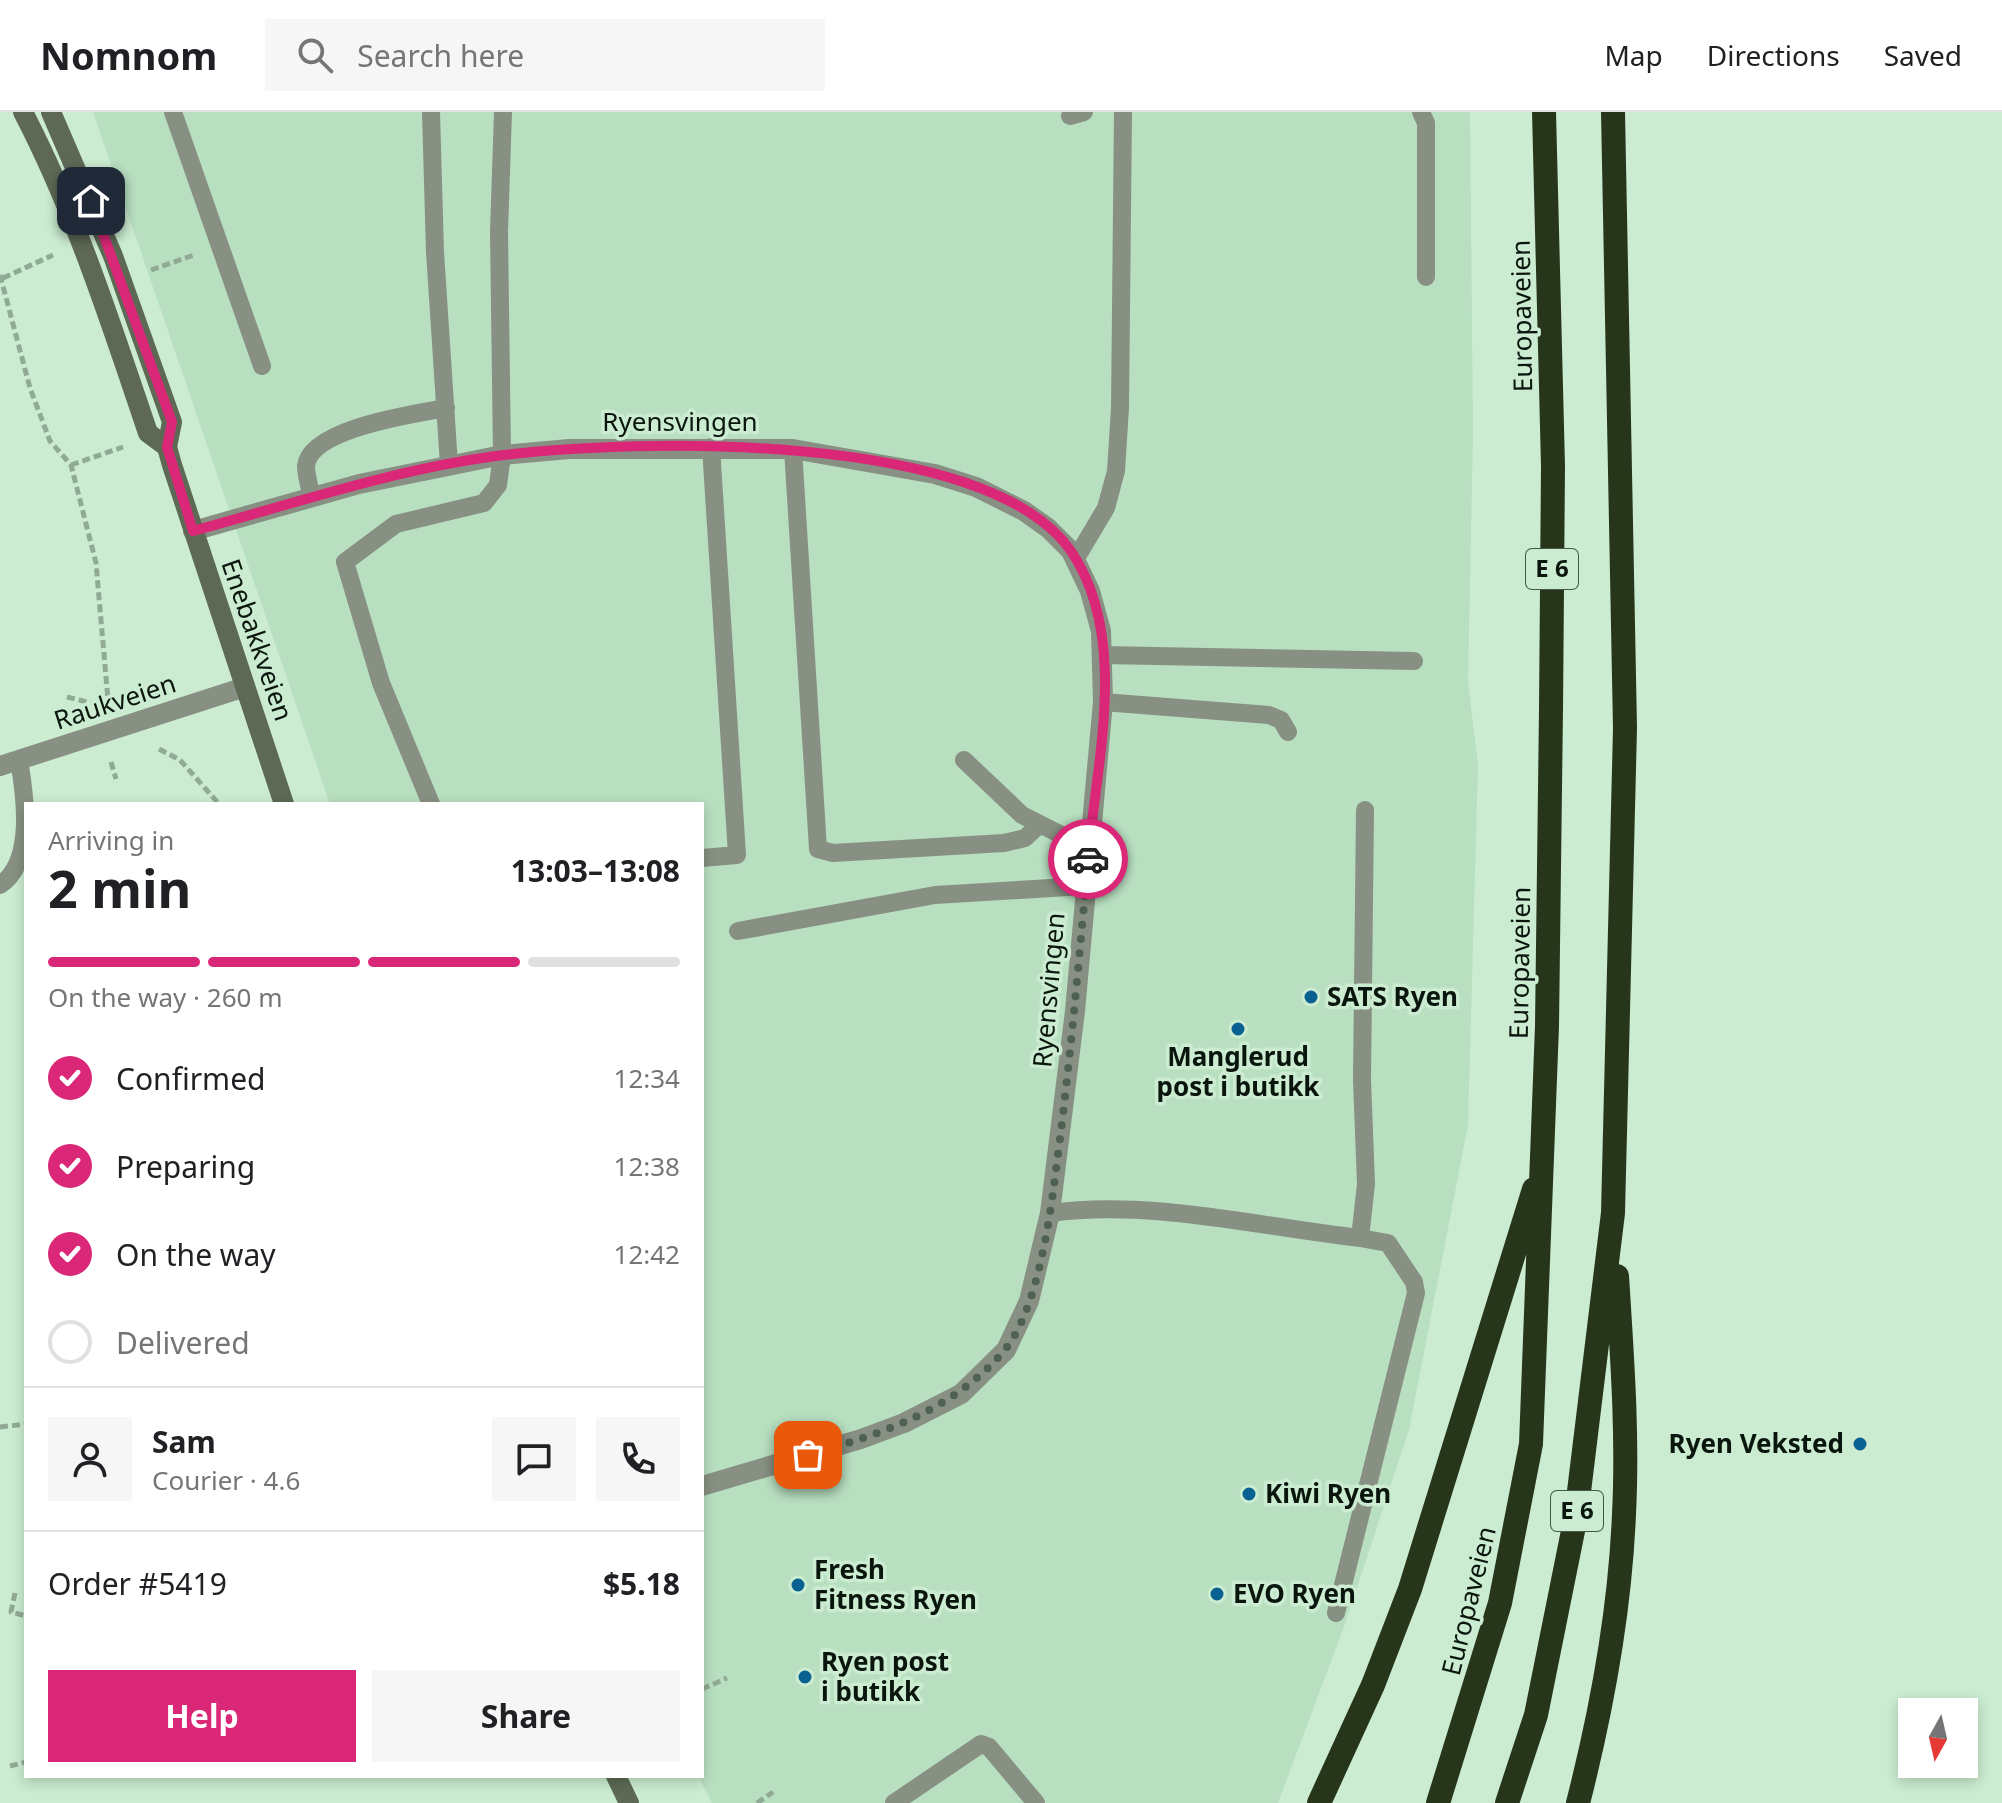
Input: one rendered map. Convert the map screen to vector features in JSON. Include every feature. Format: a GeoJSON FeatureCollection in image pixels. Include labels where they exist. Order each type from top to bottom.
{"type":"FeatureCollection","features":[{"type":"Feature","properties":{"kind":"highway","name":"Europaveien"},"geometry":{"type":"LineString","coordinates":[[1438,1803],[1475,1694],[1500,1603],[1531,1444],[1543,1160],[1553,466],[1544,112]]}},
{"type":"Feature","properties":{"kind":"highway","name":"E 6"},"geometry":{"type":"LineString","coordinates":[[1578,1803],[1595,1736],[1619,1584],[1624,1514],[1625,1422],[1613,1213],[1625,728],[1613,112]]}},
{"type":"Feature","properties":{"kind":"highway","name":"E 6"},"geometry":{"type":"LineString","coordinates":[[1319,1803],[1373,1685],[1410,1589],[1439,1503],[1486,1332],[1543,1160]]}},
{"type":"Feature","properties":{"kind":"highway","name":"E 6"},"geometry":{"type":"LineString","coordinates":[[1507,1803],[1536,1715],[1576,1516],[1613,1213]]}},
{"type":"Feature","properties":{"kind":"main road","name":"Enebakkveien"},"geometry":{"type":"LineString","coordinates":[[23,112],[46,157],[90,261],[148,433],[167,447]]}},
{"type":"Feature","properties":{"kind":"main road","name":"Enebakkveien"},"geometry":{"type":"LineString","coordinates":[[51,112],[113,256],[172,422],[167,447],[283,802]]}},
{"type":"Feature","properties":{"kind":"main road"},"geometry":{"type":"LineString","coordinates":[[617,1778],[629,1803]]}},
{"type":"Feature","properties":{"kind":"street","name":"Ryensvingen"},"geometry":{"type":"LineString","coordinates":[[193,531],[312,497],[502,455],[569,449],[793,449],[935,474],[976,487],[1024,511],[1048,528],[1075,560],[1090,591],[1101,631],[1103,702],[1075,1011],[1050,1213],[1029,1301],[1006,1350],[961,1394],[904,1423],[861,1439],[704,1485]]}},
{"type":"Feature","properties":{"kind":"street","name":"Raukveien"},"geometry":{"type":"LineString","coordinates":[[10,763],[245,687]]}},
{"type":"Feature","properties":{"kind":"lane"},"geometry":{"type":"LineString","coordinates":[[173,112],[262,366]]}},
{"type":"Feature","properties":{"kind":"lane"},"geometry":{"type":"LineString","coordinates":[[431,112],[449,465]]}},
{"type":"Feature","properties":{"kind":"lane"},"geometry":{"type":"LineString","coordinates":[[430,802],[381,683],[345,562],[396,524],[484,503],[498,485],[502,455],[499,232],[503,112]]}},
{"type":"Feature","properties":{"kind":"lane"},"geometry":{"type":"LineString","coordinates":[[1075,560],[1106,508],[1116,471],[1120,408],[1123,112]]}},
{"type":"Feature","properties":{"kind":"lane"},"geometry":{"type":"LineString","coordinates":[[1421,112],[1426,123],[1426,277]]}},
{"type":"Feature","properties":{"kind":"lane"},"geometry":{"type":"LineString","coordinates":[[312,497],[306,467],[310,456],[323,444],[354,428],[446,408]]}},
{"type":"Feature","properties":{"kind":"lane"},"geometry":{"type":"LineString","coordinates":[[704,858],[737,855],[711,447]]}},
{"type":"Feature","properties":{"kind":"lane"},"geometry":{"type":"LineString","coordinates":[[793,449],[818,849],[833,853],[1004,843],[1025,838],[1039,825]]}},
{"type":"Feature","properties":{"kind":"lane"},"geometry":{"type":"LineString","coordinates":[[1103,655],[1414,661]]}},
{"type":"Feature","properties":{"kind":"lane"},"geometry":{"type":"LineString","coordinates":[[1103,702],[1269,715],[1281,720],[1288,732]]}},
{"type":"Feature","properties":{"kind":"lane"},"geometry":{"type":"LineString","coordinates":[[964,760],[993,790],[1039,825],[1089,849]]}},
{"type":"Feature","properties":{"kind":"lane"},"geometry":{"type":"LineString","coordinates":[[10,763],[24,808]]}},
{"type":"Feature","properties":{"kind":"lane"},"geometry":{"type":"LineString","coordinates":[[1360,1238],[1366,1184],[1362,1080],[1365,810]]}},
{"type":"Feature","properties":{"kind":"lane"},"geometry":{"type":"LineString","coordinates":[[0,885],[9,879],[21,851],[24,821]]}},
{"type":"Feature","properties":{"kind":"lane"},"geometry":{"type":"LineString","coordinates":[[738,931],[935,895],[1085,886]]}},
{"type":"Feature","properties":{"kind":"lane"},"geometry":{"type":"LineString","coordinates":[[1050,1213],[1089,1208],[1134,1209],[1388,1243],[1414,1282],[1416,1293],[1336,1613]]}},
{"type":"Feature","properties":{"kind":"lane"},"geometry":{"type":"LineString","coordinates":[[894,1803],[981,1744],[989,1747],[1036,1803]]}},
{"type":"Feature","properties":{"kind":"path"},"geometry":{"type":"LineString","coordinates":[[142,273],[221,246]]}},
{"type":"Feature","properties":{"kind":"path"},"geometry":{"type":"LineString","coordinates":[[63,251],[2,276],[12,330],[30,388],[50,441],[71,465],[96,563],[108,705]]}},
{"type":"Feature","properties":{"kind":"path"},"geometry":{"type":"LineString","coordinates":[[71,465],[130,444]]}},
{"type":"Feature","properties":{"kind":"path"},"geometry":{"type":"LineString","coordinates":[[67,697],[79,697],[99,707]]}},
{"type":"Feature","properties":{"kind":"path"},"geometry":{"type":"LineString","coordinates":[[154,747],[180,760],[217,802]]}},
{"type":"Feature","properties":{"kind":"path"},"geometry":{"type":"LineString","coordinates":[[107,754],[116,779]]}},
{"type":"Feature","properties":{"kind":"path"},"geometry":{"type":"LineString","coordinates":[[0,1427],[24,1424]]}},
{"type":"Feature","properties":{"kind":"path"},"geometry":{"type":"LineString","coordinates":[[15,1593],[11,1612],[24,1615]]}},
{"type":"Feature","properties":{"kind":"path"},"geometry":{"type":"LineString","coordinates":[[704,1688],[727,1678]]}},
{"type":"Feature","properties":{"kind":"path"},"geometry":{"type":"LineString","coordinates":[[10,1766],[24,1762]]}},
{"type":"Feature","properties":{"kind":"path"},"geometry":{"type":"LineString","coordinates":[[757,1803],[773,1792]]}},
{"type":"Feature","properties":{"kind":"shaded area"},"geometry":{"type":"Polygon","coordinates":[[[93,112],[1470,112],[1473,432],[1468,682],[1478,764],[1468,1125],[1409,1430],[1345,1624],[1278,1803],[712,1803],[699,1778],[704,1778],[704,802],[329,802],[93,112]]]}},
{"type":"Feature","properties":{"kind":"way so far"},"geometry":{"type":"LineString","coordinates":[[808,1455],[904,1423],[961,1394],[1006,1350],[1029,1301],[1041,1262],[1050,1213],[1075,1011],[1088,859]]}},
{"type":"Feature","properties":{"kind":"place","name":"SATS Ryen"},"geometry":{"type":"Point","coordinates":[1311,997]}},
{"type":"Feature","properties":{"kind":"place","name":"Manglerud post i butikk"},"geometry":{"type":"Point","coordinates":[1238,1029]}},
{"type":"Feature","properties":{"kind":"place","name":"Ryen Veksted"},"geometry":{"type":"Point","coordinates":[1860,1444]}},
{"type":"Feature","properties":{"kind":"place","name":"Kiwi Ryen"},"geometry":{"type":"Point","coordinates":[1249,1494]}},
{"type":"Feature","properties":{"kind":"place","name":"Fresh Fitness Ryen"},"geometry":{"type":"Point","coordinates":[798,1585]}},
{"type":"Feature","properties":{"kind":"place","name":"EVO Ryen"},"geometry":{"type":"Point","coordinates":[1217,1594]}},
{"type":"Feature","properties":{"kind":"place","name":"Ryen post i butikk"},"geometry":{"type":"Point","coordinates":[805,1677]}},
{"type":"Feature","properties":{"kind":"route"},"geometry":{"type":"LineString","coordinates":[[91,201],[172,422],[167,447],[193,531],[413,471],[502,455],[569,449],[793,449],[935,474],[976,487],[1024,511],[1048,528],[1071,551],[1090,591],[1101,631],[1103,702],[1088,859]]}}]}
